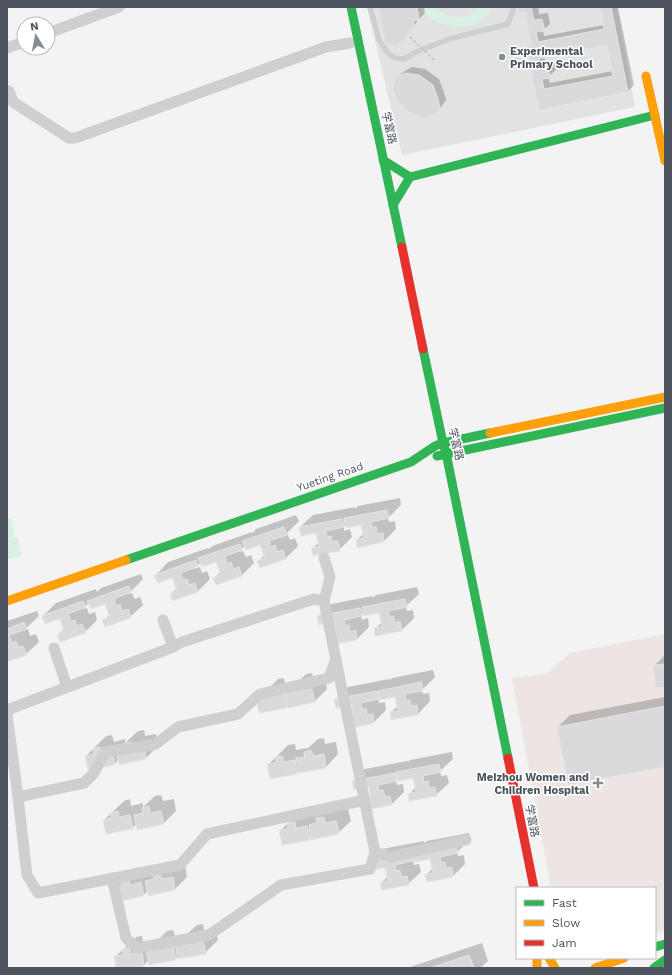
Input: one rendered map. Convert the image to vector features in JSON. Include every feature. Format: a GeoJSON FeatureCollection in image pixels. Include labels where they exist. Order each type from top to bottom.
{"type":"FeatureCollection","features":[{"type":"Feature","properties":{"kind":"main road","name":"学富路"},"geometry":{"type":"LineString","coordinates":[[342,7],[439,445],[446,453],[534,887]]}},
{"type":"Feature","properties":{"kind":"main road","name":"学富路"},"geometry":{"type":"LineString","coordinates":[[351,7],[393,205],[439,445],[437,459]]}},
{"type":"Feature","properties":{"kind":"main road"},"geometry":{"type":"LineString","coordinates":[[646,76],[665,160]]}},
{"type":"Feature","properties":{"kind":"main road"},"geometry":{"type":"LineString","coordinates":[[393,205],[410,177],[655,115]]}},
{"type":"Feature","properties":{"kind":"main road"},"geometry":{"type":"LineString","coordinates":[[383,160],[410,177]]}},
{"type":"Feature","properties":{"kind":"main road","name":"Yueting Road"},"geometry":{"type":"LineString","coordinates":[[7,601],[411,462],[439,445],[665,397]]}},
{"type":"Feature","properties":{"kind":"main road","name":"Yueting Road"},"geometry":{"type":"LineString","coordinates":[[120,572],[412,469],[437,459],[446,453],[665,408]]}},
{"type":"Feature","properties":{"kind":"main road"},"geometry":{"type":"LineString","coordinates":[[550,959],[555,968]]}},
{"type":"Feature","properties":{"kind":"main road"},"geometry":{"type":"LineString","coordinates":[[595,968],[621,959]]}},
{"type":"Feature","properties":{"kind":"main road"},"geometry":{"type":"LineString","coordinates":[[654,968],[665,960]]}},
{"type":"Feature","properties":{"kind":"main road"},"geometry":{"type":"LineString","coordinates":[[659,968],[665,966]]}},
{"type":"Feature","properties":{"kind":"street"},"geometry":{"type":"LineString","coordinates":[[56,30],[119,7]]}},
{"type":"Feature","properties":{"kind":"street"},"geometry":{"type":"LineString","coordinates":[[9,91],[13,102],[69,138],[75,138],[326,47],[350,43]]}},
{"type":"Feature","properties":{"kind":"street"},"geometry":{"type":"LineString","coordinates":[[112,878],[126,938],[137,948],[209,934],[281,886],[370,869],[375,852],[324,601],[330,577],[324,558]]}},
{"type":"Feature","properties":{"kind":"street"},"geometry":{"type":"LineString","coordinates":[[7,710],[173,647],[182,642],[314,599],[324,601]]}},
{"type":"Feature","properties":{"kind":"street"},"geometry":{"type":"LineString","coordinates":[[163,620],[173,647]]}},
{"type":"Feature","properties":{"kind":"street"},"geometry":{"type":"LineString","coordinates":[[54,648],[67,687]]}},
{"type":"Feature","properties":{"kind":"street"},"geometry":{"type":"LineString","coordinates":[[18,797],[84,783],[94,773],[105,752],[156,744],[178,727],[238,714],[260,694],[329,678],[336,658]]}},
{"type":"Feature","properties":{"kind":"street"},"geometry":{"type":"LineString","coordinates":[[7,714],[27,875],[38,893],[180,865],[207,834],[365,800]]}},
{"type":"Feature","properties":{"kind":"street"},"geometry":{"type":"LineString","coordinates":[[375,852],[390,857],[466,840]]}},
{"type":"Feature","properties":{"kind":"lane"},"geometry":{"type":"LineString","coordinates":[[370,7],[379,40],[387,52],[395,58],[404,59],[416,52],[449,39],[508,24],[514,10],[513,7]]}},
{"type":"Feature","properties":{"kind":"path"},"geometry":{"type":"LineString","coordinates":[[410,37],[434,60]]}},
{"type":"Feature","properties":{"kind":"shaded area","name":"Experimental Primary School"},"geometry":{"type":"Polygon","coordinates":[[[367,7],[617,7],[635,107],[402,155],[367,7]]]}},
{"type":"Feature","properties":{"kind":"shaded area","name":"Meizhou Women and Children Hospital"},"geometry":{"type":"Polygon","coordinates":[[[665,634],[665,930],[656,933],[656,887],[551,887],[512,678],[546,674],[570,653],[665,634]]]}},
{"type":"Feature","properties":{"kind":"green space"},"geometry":{"type":"Polygon","coordinates":[[[421,7],[434,7],[444,14],[463,17],[470,15],[479,7],[494,7],[484,19],[474,25],[460,28],[442,24],[430,19],[421,7]]]}},
{"type":"Feature","properties":{"kind":"green space"},"geometry":{"type":"Polygon","coordinates":[[[11,518],[15,537],[7,539],[7,519],[11,518]]]}},
{"type":"Feature","properties":{"kind":"green space"},"geometry":{"type":"Polygon","coordinates":[[[18,537],[21,556],[7,559],[7,540],[18,537]]]}},
{"type":"Feature","properties":{"kind":"building"},"geometry":{"type":"Polygon","coordinates":[[[378,7],[417,7],[419,20],[413,21],[414,25],[397,47],[385,43],[378,7]]]}},
{"type":"Feature","properties":{"kind":"building"},"geometry":{"type":"Polygon","coordinates":[[[518,7],[531,7],[534,20],[542,19],[545,31],[536,32],[538,42],[604,29],[600,7],[611,7],[628,92],[539,110],[526,46],[531,45],[525,12],[519,13],[518,7]],[[607,45],[538,59],[540,69],[548,67],[550,78],[542,79],[544,89],[613,76],[607,45]]]}},
{"type":"Feature","properties":{"kind":"building"},"geometry":{"type":"Polygon","coordinates":[[[405,73],[419,75],[433,85],[440,107],[435,114],[426,118],[413,115],[396,100],[393,89],[395,78],[405,73]]]}},
{"type":"Feature","properties":{"kind":"building"},"geometry":{"type":"Polygon","coordinates":[[[387,510],[389,518],[371,522],[372,528],[376,527],[377,534],[383,533],[384,542],[357,548],[356,540],[364,538],[361,525],[346,528],[344,518],[387,510]]]}},
{"type":"Feature","properties":{"kind":"building"},"geometry":{"type":"Polygon","coordinates":[[[342,519],[344,527],[326,531],[327,537],[331,536],[332,542],[338,541],[340,551],[313,556],[311,548],[319,547],[316,533],[301,536],[299,527],[342,519]]]}},
{"type":"Feature","properties":{"kind":"building"},"geometry":{"type":"Polygon","coordinates":[[[284,527],[287,535],[269,541],[271,547],[275,545],[277,552],[283,550],[286,559],[260,568],[257,561],[265,558],[260,545],[246,550],[242,541],[284,527]]]}},
{"type":"Feature","properties":{"kind":"building"},"geometry":{"type":"Polygon","coordinates":[[[240,544],[242,550],[225,556],[227,564],[231,562],[233,569],[239,567],[242,576],[216,585],[213,578],[221,575],[216,562],[202,567],[198,558],[240,544]]]}},
{"type":"Feature","properties":{"kind":"building"},"geometry":{"type":"Polygon","coordinates":[[[196,560],[198,566],[181,573],[183,580],[187,579],[189,585],[195,583],[198,592],[172,601],[170,594],[177,591],[172,578],[158,583],[154,575],[196,560]]]}},
{"type":"Feature","properties":{"kind":"building"},"geometry":{"type":"Polygon","coordinates":[[[129,586],[131,592],[114,599],[116,606],[120,605],[122,611],[128,609],[131,618],[105,627],[102,620],[110,617],[105,604],[91,609],[87,601],[129,586]]]}},
{"type":"Feature","properties":{"kind":"building"},"geometry":{"type":"Polygon","coordinates":[[[405,599],[407,607],[388,611],[390,617],[393,616],[395,623],[400,621],[402,631],[375,636],[374,628],[382,627],[379,613],[364,616],[362,607],[405,599]]]}},
{"type":"Feature","properties":{"kind":"building"},"geometry":{"type":"Polygon","coordinates":[[[83,601],[86,607],[68,614],[71,621],[75,620],[77,626],[82,624],[86,633],[60,642],[57,635],[64,632],[60,619],[45,624],[42,616],[83,601]]]}},
{"type":"Feature","properties":{"kind":"building"},"geometry":{"type":"Polygon","coordinates":[[[360,608],[362,616],[344,620],[345,626],[349,625],[350,632],[356,630],[357,640],[330,645],[337,636],[334,622],[319,625],[317,616],[360,608]]]}},
{"type":"Feature","properties":{"kind":"building"},"geometry":{"type":"Polygon","coordinates":[[[24,622],[27,629],[9,635],[12,643],[16,641],[18,647],[23,646],[27,655],[7,662],[7,629],[24,622]]]}},
{"type":"Feature","properties":{"kind":"building"},"geometry":{"type":"Polygon","coordinates":[[[665,664],[665,687],[656,688],[653,665],[665,664]]]}},
{"type":"Feature","properties":{"kind":"building"},"geometry":{"type":"Polygon","coordinates":[[[421,682],[423,691],[405,694],[406,700],[410,700],[411,706],[417,705],[418,715],[391,720],[390,712],[398,711],[395,697],[380,700],[378,691],[421,682]]]}},
{"type":"Feature","properties":{"kind":"building"},"geometry":{"type":"Polygon","coordinates":[[[300,685],[301,691],[312,689],[315,702],[288,708],[285,693],[300,685]]]}},
{"type":"Feature","properties":{"kind":"building"},"geometry":{"type":"Polygon","coordinates":[[[377,691],[379,699],[361,703],[362,709],[366,708],[367,715],[373,714],[374,723],[347,729],[346,721],[354,719],[351,705],[336,708],[334,699],[377,691]]]}},
{"type":"Feature","properties":{"kind":"building"},"geometry":{"type":"Polygon","coordinates":[[[284,694],[287,708],[259,713],[256,698],[284,694]]]}},
{"type":"Feature","properties":{"kind":"building"},"geometry":{"type":"Polygon","coordinates":[[[665,706],[665,767],[568,785],[557,727],[665,706]]]}},
{"type":"Feature","properties":{"kind":"building"},"geometry":{"type":"Polygon","coordinates":[[[132,742],[133,748],[144,746],[146,759],[119,765],[116,750],[125,748],[124,743],[132,742]]]}},
{"type":"Feature","properties":{"kind":"building"},"geometry":{"type":"Polygon","coordinates":[[[100,747],[101,753],[112,751],[115,765],[88,770],[85,756],[94,754],[93,749],[100,747]]]}},
{"type":"Feature","properties":{"kind":"building"},"geometry":{"type":"Polygon","coordinates":[[[311,750],[313,756],[324,754],[326,768],[299,773],[296,758],[305,757],[304,752],[311,750]]]}},
{"type":"Feature","properties":{"kind":"building"},"geometry":{"type":"Polygon","coordinates":[[[282,756],[284,762],[295,760],[297,774],[270,779],[267,764],[276,763],[275,757],[282,756]]]}},
{"type":"Feature","properties":{"kind":"building"},"geometry":{"type":"Polygon","coordinates":[[[439,764],[441,772],[423,776],[424,782],[428,781],[429,788],[435,787],[437,796],[409,801],[408,794],[416,792],[413,778],[398,781],[396,772],[439,764]]]}},
{"type":"Feature","properties":{"kind":"building"},"geometry":{"type":"Polygon","coordinates":[[[395,773],[397,781],[378,785],[379,791],[383,790],[385,797],[390,796],[392,805],[365,810],[364,802],[371,801],[369,787],[354,790],[352,781],[395,773]]]}},
{"type":"Feature","properties":{"kind":"building"},"geometry":{"type":"Polygon","coordinates":[[[149,806],[150,813],[161,811],[164,824],[137,830],[134,815],[143,813],[142,808],[149,806]]]}},
{"type":"Feature","properties":{"kind":"building"},"geometry":{"type":"Polygon","coordinates":[[[118,811],[119,817],[130,815],[133,829],[106,834],[103,820],[112,818],[110,813],[118,811]]]}},
{"type":"Feature","properties":{"kind":"building"},"geometry":{"type":"Polygon","coordinates":[[[324,817],[325,823],[336,821],[339,834],[311,840],[309,825],[317,823],[316,818],[324,817]]]}},
{"type":"Feature","properties":{"kind":"building"},"geometry":{"type":"Polygon","coordinates":[[[295,822],[296,828],[307,826],[310,840],[282,845],[279,830],[288,829],[287,823],[295,822]]]}},
{"type":"Feature","properties":{"kind":"building"},"geometry":{"type":"Polygon","coordinates":[[[456,845],[458,853],[440,857],[441,863],[445,862],[446,868],[452,867],[453,877],[427,882],[425,874],[433,873],[430,859],[415,862],[413,853],[456,845]]]}},
{"type":"Feature","properties":{"kind":"building"},"geometry":{"type":"Polygon","coordinates":[[[412,853],[413,861],[395,865],[396,871],[400,870],[401,877],[407,876],[409,885],[382,890],[380,883],[388,881],[385,868],[370,870],[369,861],[412,853]]]}},
{"type":"Feature","properties":{"kind":"building"},"geometry":{"type":"Polygon","coordinates":[[[160,873],[162,879],[173,877],[175,890],[148,896],[145,881],[154,879],[153,874],[160,873]]]}},
{"type":"Feature","properties":{"kind":"building"},"geometry":{"type":"Polygon","coordinates":[[[129,878],[130,885],[141,882],[144,896],[116,902],[114,887],[122,885],[121,880],[129,878]]]}},
{"type":"Feature","properties":{"kind":"building"},"geometry":{"type":"Polygon","coordinates":[[[203,940],[206,954],[178,959],[175,944],[203,940]]]}},
{"type":"Feature","properties":{"kind":"building"},"geometry":{"type":"Polygon","coordinates":[[[173,946],[176,960],[149,965],[146,950],[173,946]]]}},
{"type":"Feature","properties":{"kind":"building"},"geometry":{"type":"Polygon","coordinates":[[[129,948],[131,954],[142,952],[144,966],[133,968],[116,968],[114,956],[123,955],[122,949],[129,948]]]}},
{"type":"Feature","properties":{"kind":"building"},"geometry":{"type":"Polygon","coordinates":[[[469,955],[474,968],[430,968],[469,955]]]}},
{"type":"Feature","properties":{"kind":"traffic: fast"},"geometry":{"type":"LineString","coordinates":[[351,7],[402,247]]}},
{"type":"Feature","properties":{"kind":"traffic: fast"},"geometry":{"type":"LineString","coordinates":[[393,205],[410,177],[655,115]]}},
{"type":"Feature","properties":{"kind":"traffic: fast"},"geometry":{"type":"LineString","coordinates":[[383,160],[410,177]]}},
{"type":"Feature","properties":{"kind":"traffic: fast"},"geometry":{"type":"LineString","coordinates":[[423,349],[446,453],[508,758]]}},
{"type":"Feature","properties":{"kind":"traffic: fast"},"geometry":{"type":"LineString","coordinates":[[437,456],[665,408]]}},
{"type":"Feature","properties":{"kind":"traffic: fast"},"geometry":{"type":"LineString","coordinates":[[126,560],[411,462],[435,446],[443,443],[490,433]]}},
{"type":"Feature","properties":{"kind":"traffic: fast"},"geometry":{"type":"LineString","coordinates":[[656,947],[665,944]]}},
{"type":"Feature","properties":{"kind":"traffic: fast"},"geometry":{"type":"LineString","coordinates":[[654,968],[665,960]]}},
{"type":"Feature","properties":{"kind":"traffic: slow"},"geometry":{"type":"LineString","coordinates":[[646,76],[665,161]]}},
{"type":"Feature","properties":{"kind":"traffic: slow"},"geometry":{"type":"LineString","coordinates":[[490,433],[665,397]]}},
{"type":"Feature","properties":{"kind":"traffic: slow"},"geometry":{"type":"LineString","coordinates":[[7,601],[126,560]]}},
{"type":"Feature","properties":{"kind":"traffic: slow"},"geometry":{"type":"LineString","coordinates":[[537,959],[537,968]]}},
{"type":"Feature","properties":{"kind":"traffic: slow"},"geometry":{"type":"LineString","coordinates":[[550,959],[555,968]]}},
{"type":"Feature","properties":{"kind":"traffic: slow"},"geometry":{"type":"LineString","coordinates":[[595,968],[621,959]]}},
{"type":"Feature","properties":{"kind":"traffic: jam"},"geometry":{"type":"LineString","coordinates":[[402,247],[423,349]]}},
{"type":"Feature","properties":{"kind":"traffic: jam"},"geometry":{"type":"LineString","coordinates":[[508,758],[534,887]]}},
{"type":"Feature","properties":{"kind":"place","name":"Experimental Primary School"},"geometry":{"type":"Point","coordinates":[502,57]}},
{"type":"Feature","properties":{"kind":"place","name":"Meizhou Women and Children Hospital"},"geometry":{"type":"Point","coordinates":[598,783]}}]}
